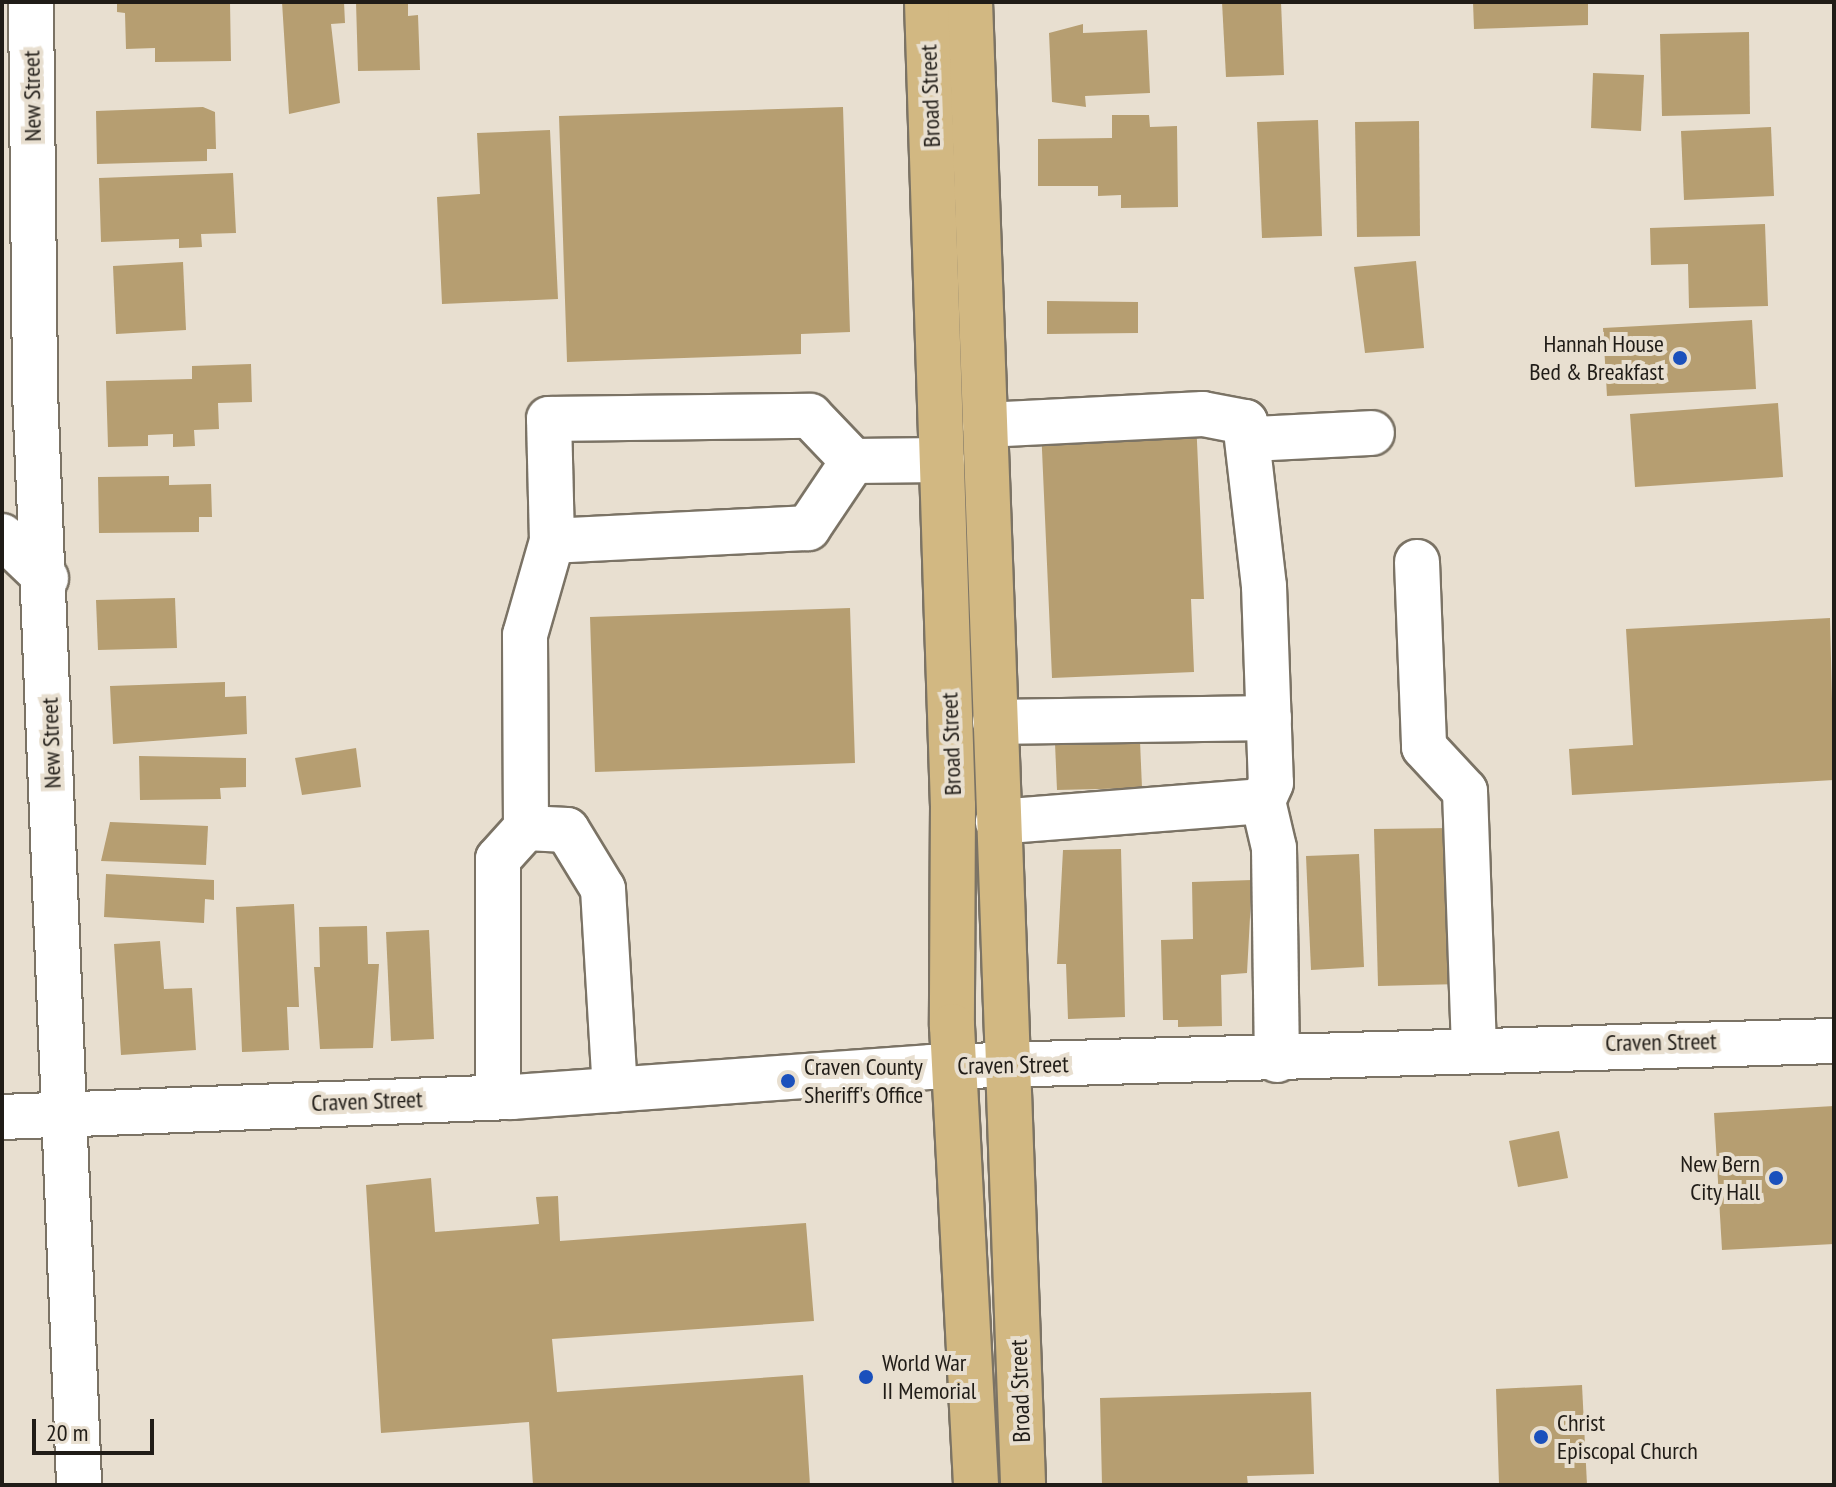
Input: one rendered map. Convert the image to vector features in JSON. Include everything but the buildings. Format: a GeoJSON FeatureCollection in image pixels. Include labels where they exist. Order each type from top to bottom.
{"type":"FeatureCollection","features":[{"type":"Feature","properties":{"kind":"main road","name":"Broad Street"},"geometry":{"type":"LineString","coordinates":[[927,2],[942,460],[953,1067],[976,1485]]}},
{"type":"Feature","properties":{"kind":"main road","name":"Broad Street"},"geometry":{"type":"LineString","coordinates":[[970,2],[1023,1485]]}},
{"type":"Feature","properties":{"kind":"street","name":"New Street"},"geometry":{"type":"LineString","coordinates":[[31,2],[35,392],[46,578],[79,1485]]}},
{"type":"Feature","properties":{"kind":"street"},"geometry":{"type":"LineString","coordinates":[[985,425],[1203,414],[1245,422],[1253,439],[1269,718],[1271,783],[1263,801],[1274,848],[1277,1060]]}},
{"type":"Feature","properties":{"kind":"street"},"geometry":{"type":"LineString","coordinates":[[498,1097],[498,859],[526,828],[525,635],[552,541],[549,419],[810,416],[853,461],[942,460]]}},
{"type":"Feature","properties":{"kind":"street"},"geometry":{"type":"LineString","coordinates":[[1253,439],[1372,433]]}},
{"type":"Feature","properties":{"kind":"street"},"geometry":{"type":"LineString","coordinates":[[552,541],[808,528],[853,461]]}},
{"type":"Feature","properties":{"kind":"street"},"geometry":{"type":"LineString","coordinates":[[2,536],[46,578]]}},
{"type":"Feature","properties":{"kind":"street"},"geometry":{"type":"LineString","coordinates":[[1417,562],[1424,747],[1465,791],[1474,1050]]}},
{"type":"Feature","properties":{"kind":"street"},"geometry":{"type":"LineString","coordinates":[[995,722],[1269,718]]}},
{"type":"Feature","properties":{"kind":"street"},"geometry":{"type":"LineString","coordinates":[[998,822],[1263,801]]}},
{"type":"Feature","properties":{"kind":"street"},"geometry":{"type":"LineString","coordinates":[[526,828],[567,830],[603,889],[615,1090]]}},
{"type":"Feature","properties":{"kind":"street","name":"Craven Street"},"geometry":{"type":"LineString","coordinates":[[2,1117],[64,1117],[498,1097],[953,1067],[1277,1060],[1474,1050],[1834,1041]]}},
{"type":"Feature","properties":{"kind":"place","name":"Hannah House Bed & Breakfast"},"geometry":{"type":"Point","coordinates":[1680,358]}},
{"type":"Feature","properties":{"kind":"place","name":"Craven County Sheriff's Office"},"geometry":{"type":"Point","coordinates":[788,1081]}},
{"type":"Feature","properties":{"kind":"place","name":"New Bern City Hall"},"geometry":{"type":"Point","coordinates":[1776,1178]}},
{"type":"Feature","properties":{"kind":"place","name":"World War II Memorial"},"geometry":{"type":"Point","coordinates":[866,1377]}},
{"type":"Feature","properties":{"kind":"place","name":"Christ Episcopal Church"},"geometry":{"type":"Point","coordinates":[1541,1437]}}]}
